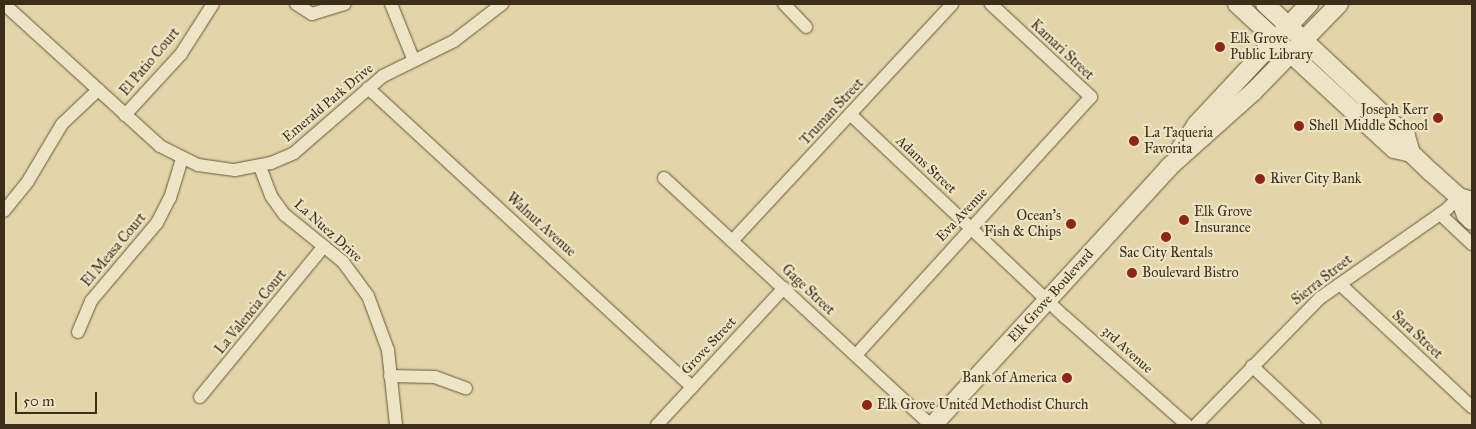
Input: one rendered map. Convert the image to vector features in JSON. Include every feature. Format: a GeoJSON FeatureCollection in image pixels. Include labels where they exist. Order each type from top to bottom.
{"type":"FeatureCollection","features":[{"type":"Feature","properties":{"kind":"main road"},"geometry":{"type":"LineString","coordinates":[[1236,4],[1276,39],[1298,47],[1406,136],[1411,153],[1466,199],[1466,215],[1472,221]]}},
{"type":"Feature","properties":{"kind":"main road"},"geometry":{"type":"LineString","coordinates":[[1265,4],[1288,26],[1298,47]]}},
{"type":"Feature","properties":{"kind":"main road","name":"Elk Grove Boulevard"},"geometry":{"type":"LineString","coordinates":[[1169,167],[1196,126],[1309,4]]}},
{"type":"Feature","properties":{"kind":"main road","name":"Elk Grove Boulevard"},"geometry":{"type":"LineString","coordinates":[[932,425],[1169,167],[1254,92],[1338,4]]}},
{"type":"Feature","properties":{"kind":"street","name":"Emerald Park Drive"},"geometry":{"type":"LineString","coordinates":[[4,4],[160,146],[182,159],[223,169],[260,167],[305,146],[368,88],[393,70],[454,41],[502,4]]}},
{"type":"Feature","properties":{"kind":"street","name":"El Patio Court"},"geometry":{"type":"LineString","coordinates":[[125,114],[180,54],[213,4]]}},
{"type":"Feature","properties":{"kind":"street"},"geometry":{"type":"LineString","coordinates":[[296,4],[312,14],[346,4]]}},
{"type":"Feature","properties":{"kind":"street"},"geometry":{"type":"LineString","coordinates":[[391,4],[414,61]]}},
{"type":"Feature","properties":{"kind":"street"},"geometry":{"type":"LineString","coordinates":[[784,4],[806,26]]}},
{"type":"Feature","properties":{"kind":"street","name":"Truman Street"},"geometry":{"type":"LineString","coordinates":[[733,240],[952,4]]}},
{"type":"Feature","properties":{"kind":"street","name":"Kamari Street"},"geometry":{"type":"LineString","coordinates":[[991,4],[1091,97]]}},
{"type":"Feature","properties":{"kind":"street","name":"Walnut Avenue"},"geometry":{"type":"LineString","coordinates":[[368,88],[692,387]]}},
{"type":"Feature","properties":{"kind":"street"},"geometry":{"type":"LineString","coordinates":[[4,211],[28,181],[62,124],[98,90]]}},
{"type":"Feature","properties":{"kind":"street","name":"Eva Avenue"},"geometry":{"type":"LineString","coordinates":[[856,355],[1091,97]]}},
{"type":"Feature","properties":{"kind":"street","name":"Adams Street"},"geometry":{"type":"LineString","coordinates":[[850,114],[1046,300]]}},
{"type":"Feature","properties":{"kind":"street","name":"El Measa Court"},"geometry":{"type":"LineString","coordinates":[[78,332],[91,301],[157,223],[170,198],[182,159]]}},
{"type":"Feature","properties":{"kind":"street","name":"La Nuez Drive"},"geometry":{"type":"LineString","coordinates":[[260,167],[271,196],[285,215],[324,246],[352,273],[375,309],[384,336],[396,425]]}},
{"type":"Feature","properties":{"kind":"street","name":"Gage Street"},"geometry":{"type":"LineString","coordinates":[[664,178],[932,425]]}},
{"type":"Feature","properties":{"kind":"street","name":"Sierra Street"},"geometry":{"type":"LineString","coordinates":[[1196,425],[1306,310],[1373,259],[1466,199]]}},
{"type":"Feature","properties":{"kind":"street"},"geometry":{"type":"LineString","coordinates":[[1440,214],[1472,244]]}},
{"type":"Feature","properties":{"kind":"street","name":"La Valencia Court"},"geometry":{"type":"LineString","coordinates":[[200,397],[324,246]]}},
{"type":"Feature","properties":{"kind":"street","name":"Sara Street"},"geometry":{"type":"LineString","coordinates":[[1341,285],[1472,407]]}},
{"type":"Feature","properties":{"kind":"street","name":"Grove Street"},"geometry":{"type":"LineString","coordinates":[[657,425],[784,288]]}},
{"type":"Feature","properties":{"kind":"street","name":"3rd Avenue"},"geometry":{"type":"LineString","coordinates":[[1046,300],[1187,425]]}},
{"type":"Feature","properties":{"kind":"street"},"geometry":{"type":"LineString","coordinates":[[1252,366],[1315,425]]}},
{"type":"Feature","properties":{"kind":"street"},"geometry":{"type":"LineString","coordinates":[[390,376],[435,377],[466,388]]}},
{"type":"Feature","properties":{"kind":"place","name":"Elk Grove Public Library"},"geometry":{"type":"Point","coordinates":[1220,47]}},
{"type":"Feature","properties":{"kind":"place","name":"Joseph Kerr Middle School"},"geometry":{"type":"Point","coordinates":[1438,118]}},
{"type":"Feature","properties":{"kind":"place","name":"Shell"},"geometry":{"type":"Point","coordinates":[1299,126]}},
{"type":"Feature","properties":{"kind":"place","name":"La Taqueria Favorita"},"geometry":{"type":"Point","coordinates":[1134,141]}},
{"type":"Feature","properties":{"kind":"place","name":"River City Bank"},"geometry":{"type":"Point","coordinates":[1260,179]}},
{"type":"Feature","properties":{"kind":"place","name":"Elk Grove Insurance"},"geometry":{"type":"Point","coordinates":[1184,220]}},
{"type":"Feature","properties":{"kind":"place","name":"Ocean's Fish & Chips"},"geometry":{"type":"Point","coordinates":[1071,224]}},
{"type":"Feature","properties":{"kind":"place","name":"Sac City Rentals"},"geometry":{"type":"Point","coordinates":[1166,237]}},
{"type":"Feature","properties":{"kind":"place","name":"Boulevard Bistro"},"geometry":{"type":"Point","coordinates":[1132,273]}},
{"type":"Feature","properties":{"kind":"place","name":"Bank of America"},"geometry":{"type":"Point","coordinates":[1067,378]}},
{"type":"Feature","properties":{"kind":"place","name":"Elk Grove United Methodist Church"},"geometry":{"type":"Point","coordinates":[867,405]}}]}
